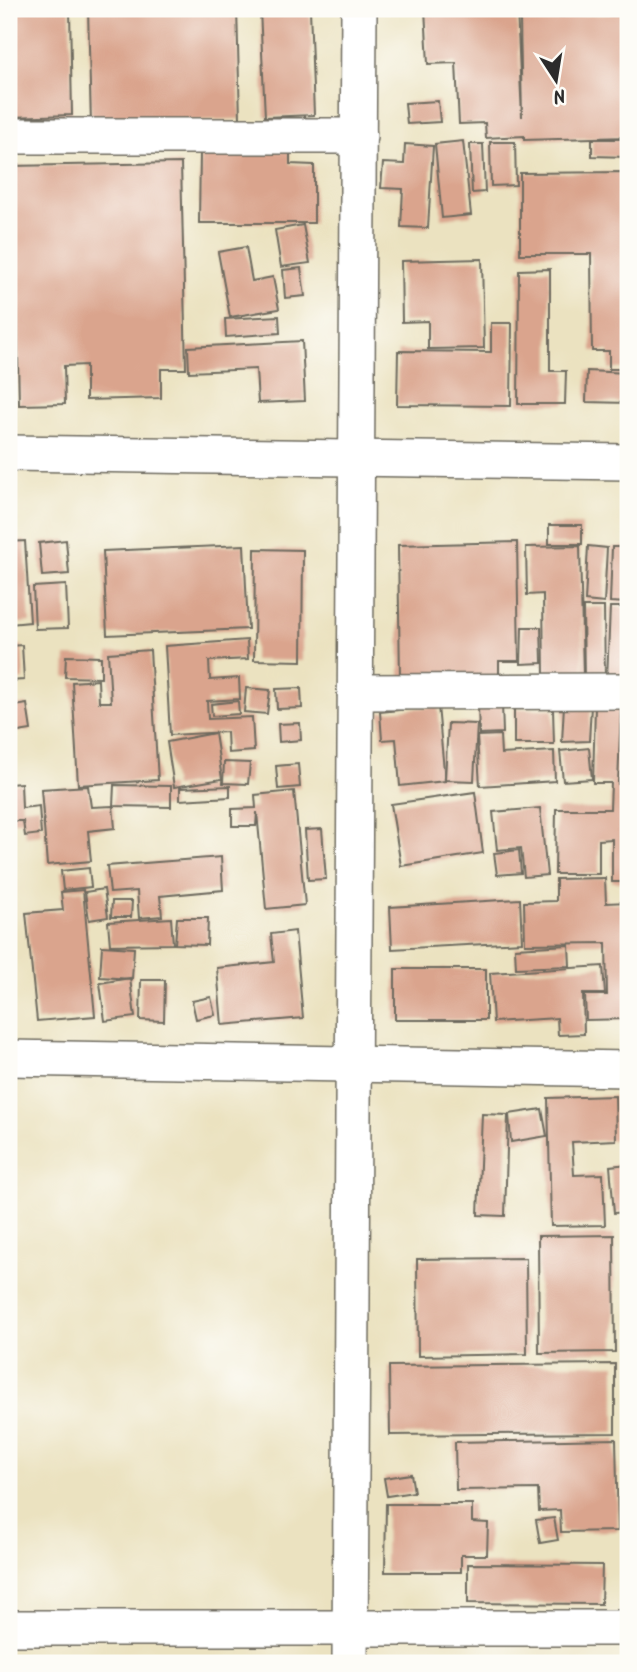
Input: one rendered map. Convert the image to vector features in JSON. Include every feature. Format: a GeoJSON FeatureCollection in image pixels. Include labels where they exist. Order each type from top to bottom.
{"type":"FeatureCollection","features":[{"type":"Feature","properties":{"kind":"street"},"geometry":{"type":"LineString","coordinates":[[350,1663],[359,9]]}},
{"type":"Feature","properties":{"kind":"street"},"geometry":{"type":"LineString","coordinates":[[9,136],[359,136]]}},
{"type":"Feature","properties":{"kind":"street"},"geometry":{"type":"LineString","coordinates":[[9,453],[628,462]]}},
{"type":"Feature","properties":{"kind":"street"},"geometry":{"type":"LineString","coordinates":[[355,692],[628,691]]}},
{"type":"Feature","properties":{"kind":"street"},"geometry":{"type":"LineString","coordinates":[[9,1058],[628,1069]]}},
{"type":"Feature","properties":{"kind":"street"},"geometry":{"type":"LineString","coordinates":[[9,1628],[628,1628]]}},
{"type":"Feature","properties":{"kind":"building"},"geometry":{"type":"Polygon","coordinates":[[[9,9],[70,9],[72,115],[9,117],[9,9]]]}},
{"type":"Feature","properties":{"kind":"building"},"geometry":{"type":"Polygon","coordinates":[[[88,9],[237,9],[240,119],[91,124],[88,9]]]}},
{"type":"Feature","properties":{"kind":"building"},"geometry":{"type":"Polygon","coordinates":[[[260,9],[310,9],[314,115],[265,117],[260,9]]]}},
{"type":"Feature","properties":{"kind":"building"},"geometry":{"type":"Polygon","coordinates":[[[425,9],[517,9],[522,117],[520,18],[611,14],[611,9],[628,9],[628,137],[524,140],[524,136],[486,138],[485,123],[459,124],[456,63],[428,64],[425,9]]]}},
{"type":"Feature","properties":{"kind":"building"},"geometry":{"type":"Polygon","coordinates":[[[438,101],[440,122],[407,124],[405,103],[438,101]]]}},
{"type":"Feature","properties":{"kind":"building"},"geometry":{"type":"Polygon","coordinates":[[[592,139],[628,139],[628,157],[592,156],[592,139]]]}},
{"type":"Feature","properties":{"kind":"building"},"geometry":{"type":"Polygon","coordinates":[[[463,141],[471,215],[442,218],[435,144],[463,141]]]}},
{"type":"Feature","properties":{"kind":"building"},"geometry":{"type":"Polygon","coordinates":[[[490,142],[515,142],[516,185],[491,186],[490,142]]]}},
{"type":"Feature","properties":{"kind":"building"},"geometry":{"type":"Polygon","coordinates":[[[405,144],[433,146],[428,228],[401,227],[403,189],[381,188],[383,163],[404,164],[405,144]]]}},
{"type":"Feature","properties":{"kind":"building"},"geometry":{"type":"Polygon","coordinates":[[[470,144],[483,144],[485,192],[472,193],[470,144]]]}},
{"type":"Feature","properties":{"kind":"building"},"geometry":{"type":"Polygon","coordinates":[[[200,151],[290,151],[290,164],[314,165],[314,223],[199,223],[200,151]]]}},
{"type":"Feature","properties":{"kind":"building"},"geometry":{"type":"Polygon","coordinates":[[[181,163],[186,369],[161,369],[161,398],[86,400],[86,365],[64,366],[65,404],[19,405],[17,306],[9,306],[9,166],[181,163]]]}},
{"type":"Feature","properties":{"kind":"building"},"geometry":{"type":"Polygon","coordinates":[[[628,172],[628,369],[609,369],[609,351],[592,351],[591,254],[520,254],[520,173],[628,172]]]}},
{"type":"Feature","properties":{"kind":"building"},"geometry":{"type":"Polygon","coordinates":[[[303,225],[310,263],[281,267],[275,230],[303,225]]]}},
{"type":"Feature","properties":{"kind":"building"},"geometry":{"type":"Polygon","coordinates":[[[246,247],[252,281],[273,277],[279,309],[230,317],[218,252],[246,247]]]}},
{"type":"Feature","properties":{"kind":"building"},"geometry":{"type":"Polygon","coordinates":[[[482,259],[484,348],[428,349],[428,321],[402,322],[401,261],[482,259]]]}},
{"type":"Feature","properties":{"kind":"building"},"geometry":{"type":"Polygon","coordinates":[[[301,268],[305,296],[285,298],[283,270],[301,268]]]}},
{"type":"Feature","properties":{"kind":"building"},"geometry":{"type":"Polygon","coordinates":[[[550,269],[550,371],[566,371],[565,404],[518,404],[519,270],[550,269]]]}},
{"type":"Feature","properties":{"kind":"building"},"geometry":{"type":"Polygon","coordinates":[[[279,316],[280,333],[226,337],[225,319],[279,316]]]}},
{"type":"Feature","properties":{"kind":"building"},"geometry":{"type":"Polygon","coordinates":[[[491,323],[512,323],[511,406],[397,405],[398,351],[491,352],[491,323]]]}},
{"type":"Feature","properties":{"kind":"building"},"geometry":{"type":"Polygon","coordinates":[[[302,341],[305,401],[258,403],[256,369],[189,372],[188,347],[302,341]]]}},
{"type":"Feature","properties":{"kind":"building"},"geometry":{"type":"Polygon","coordinates":[[[587,371],[628,373],[628,403],[586,402],[587,371]]]}},
{"type":"Feature","properties":{"kind":"building"},"geometry":{"type":"Polygon","coordinates":[[[549,525],[582,525],[582,544],[549,544],[549,525]]]}},
{"type":"Feature","properties":{"kind":"building"},"geometry":{"type":"Polygon","coordinates":[[[66,540],[69,574],[42,576],[39,543],[66,540]]]}},
{"type":"Feature","properties":{"kind":"building"},"geometry":{"type":"Polygon","coordinates":[[[25,541],[30,622],[10,624],[9,542],[25,541]]]}},
{"type":"Feature","properties":{"kind":"building"},"geometry":{"type":"Polygon","coordinates":[[[517,542],[519,661],[499,661],[499,676],[400,678],[398,545],[517,542]]]}},
{"type":"Feature","properties":{"kind":"building"},"geometry":{"type":"Polygon","coordinates":[[[244,545],[248,629],[107,635],[103,551],[244,545]]]}},
{"type":"Feature","properties":{"kind":"building"},"geometry":{"type":"Polygon","coordinates":[[[580,546],[583,677],[544,678],[543,594],[527,595],[526,547],[580,546]]]}},
{"type":"Feature","properties":{"kind":"building"},"geometry":{"type":"Polygon","coordinates":[[[588,546],[607,548],[604,603],[585,601],[588,546]]]}},
{"type":"Feature","properties":{"kind":"building"},"geometry":{"type":"Polygon","coordinates":[[[612,547],[628,547],[628,603],[610,602],[612,547]]]}},
{"type":"Feature","properties":{"kind":"building"},"geometry":{"type":"Polygon","coordinates":[[[255,549],[303,550],[302,661],[254,660],[255,549]]]}},
{"type":"Feature","properties":{"kind":"building"},"geometry":{"type":"Polygon","coordinates":[[[66,585],[68,628],[35,629],[33,587],[66,585]]]}},
{"type":"Feature","properties":{"kind":"building"},"geometry":{"type":"Polygon","coordinates":[[[583,607],[604,607],[605,680],[584,680],[583,607]]]}},
{"type":"Feature","properties":{"kind":"building"},"geometry":{"type":"Polygon","coordinates":[[[610,607],[628,607],[628,679],[607,679],[610,607]]]}},
{"type":"Feature","properties":{"kind":"building"},"geometry":{"type":"Polygon","coordinates":[[[522,627],[541,627],[542,663],[521,664],[522,627]]]}},
{"type":"Feature","properties":{"kind":"building"},"geometry":{"type":"Polygon","coordinates":[[[247,640],[248,659],[209,661],[210,680],[239,678],[240,699],[207,701],[208,719],[252,717],[254,751],[228,753],[227,732],[170,735],[165,646],[247,640]]]}},
{"type":"Feature","properties":{"kind":"building"},"geometry":{"type":"Polygon","coordinates":[[[22,645],[24,680],[9,681],[9,646],[22,645]]]}},
{"type":"Feature","properties":{"kind":"building"},"geometry":{"type":"Polygon","coordinates":[[[150,650],[158,780],[78,785],[72,682],[98,680],[99,702],[111,702],[108,653],[150,650]]]}},
{"type":"Feature","properties":{"kind":"building"},"geometry":{"type":"Polygon","coordinates":[[[66,656],[101,657],[101,678],[65,677],[66,656]]]}},
{"type":"Feature","properties":{"kind":"building"},"geometry":{"type":"Polygon","coordinates":[[[246,688],[270,690],[267,714],[244,712],[246,688]]]}},
{"type":"Feature","properties":{"kind":"building"},"geometry":{"type":"Polygon","coordinates":[[[301,688],[302,708],[277,709],[276,689],[301,688]]]}},
{"type":"Feature","properties":{"kind":"building"},"geometry":{"type":"Polygon","coordinates":[[[238,701],[239,714],[212,716],[211,704],[238,701]]]}},
{"type":"Feature","properties":{"kind":"building"},"geometry":{"type":"Polygon","coordinates":[[[27,704],[31,730],[12,733],[9,707],[27,704]]]}},
{"type":"Feature","properties":{"kind":"building"},"geometry":{"type":"Polygon","coordinates":[[[502,704],[503,733],[479,734],[478,705],[502,704]]]}},
{"type":"Feature","properties":{"kind":"building"},"geometry":{"type":"Polygon","coordinates":[[[564,705],[591,706],[589,741],[562,742],[564,705]]]}},
{"type":"Feature","properties":{"kind":"building"},"geometry":{"type":"Polygon","coordinates":[[[438,706],[445,781],[400,786],[396,739],[382,740],[380,712],[438,706]]]}},
{"type":"Feature","properties":{"kind":"building"},"geometry":{"type":"Polygon","coordinates":[[[595,706],[621,707],[618,784],[628,785],[628,882],[612,882],[612,839],[599,840],[599,874],[555,874],[556,809],[610,809],[611,783],[593,783],[595,706]]]}},
{"type":"Feature","properties":{"kind":"building"},"geometry":{"type":"Polygon","coordinates":[[[514,709],[553,709],[554,744],[514,744],[514,709]]]}},
{"type":"Feature","properties":{"kind":"building"},"geometry":{"type":"Polygon","coordinates":[[[300,723],[301,740],[279,742],[278,724],[300,723]]]}},
{"type":"Feature","properties":{"kind":"building"},"geometry":{"type":"Polygon","coordinates":[[[448,723],[477,724],[474,781],[445,780],[448,723]]]}},
{"type":"Feature","properties":{"kind":"building"},"geometry":{"type":"Polygon","coordinates":[[[215,733],[222,779],[174,787],[167,742],[215,733]]]}},
{"type":"Feature","properties":{"kind":"building"},"geometry":{"type":"Polygon","coordinates":[[[500,735],[501,754],[554,751],[555,781],[480,786],[477,736],[500,735]]]}},
{"type":"Feature","properties":{"kind":"building"},"geometry":{"type":"Polygon","coordinates":[[[589,748],[592,779],[563,781],[560,751],[589,748]]]}},
{"type":"Feature","properties":{"kind":"building"},"geometry":{"type":"Polygon","coordinates":[[[224,762],[250,763],[248,784],[223,783],[224,762]]]}},
{"type":"Feature","properties":{"kind":"building"},"geometry":{"type":"Polygon","coordinates":[[[298,764],[300,787],[278,789],[276,766],[298,764]]]}},
{"type":"Feature","properties":{"kind":"building"},"geometry":{"type":"Polygon","coordinates":[[[21,783],[22,808],[39,806],[41,834],[25,836],[23,821],[9,821],[9,784],[21,783]]]}},
{"type":"Feature","properties":{"kind":"building"},"geometry":{"type":"Polygon","coordinates":[[[114,785],[171,786],[171,807],[113,806],[114,785]]]}},
{"type":"Feature","properties":{"kind":"building"},"geometry":{"type":"Polygon","coordinates":[[[88,786],[91,807],[113,806],[115,828],[88,831],[91,861],[47,865],[41,789],[88,786]]]}},
{"type":"Feature","properties":{"kind":"building"},"geometry":{"type":"Polygon","coordinates":[[[230,786],[230,797],[180,800],[180,788],[230,786]]]}},
{"type":"Feature","properties":{"kind":"building"},"geometry":{"type":"Polygon","coordinates":[[[294,791],[305,905],[266,909],[257,812],[256,826],[232,826],[232,809],[256,808],[255,795],[294,791]]]}},
{"type":"Feature","properties":{"kind":"building"},"geometry":{"type":"Polygon","coordinates":[[[475,792],[483,853],[401,866],[391,804],[475,792]]]}},
{"type":"Feature","properties":{"kind":"building"},"geometry":{"type":"Polygon","coordinates":[[[540,808],[547,875],[524,877],[521,848],[497,850],[493,812],[540,808]]]}},
{"type":"Feature","properties":{"kind":"building"},"geometry":{"type":"Polygon","coordinates":[[[322,829],[326,879],[308,880],[305,830],[322,829]]]}},
{"type":"Feature","properties":{"kind":"building"},"geometry":{"type":"Polygon","coordinates":[[[519,850],[521,873],[497,875],[494,853],[519,850]]]}},
{"type":"Feature","properties":{"kind":"building"},"geometry":{"type":"Polygon","coordinates":[[[221,857],[223,890],[160,896],[162,916],[139,918],[137,891],[110,893],[107,866],[221,857]]]}},
{"type":"Feature","properties":{"kind":"building"},"geometry":{"type":"Polygon","coordinates":[[[89,868],[91,887],[63,890],[61,871],[89,868]]]}},
{"type":"Feature","properties":{"kind":"building"},"geometry":{"type":"Polygon","coordinates":[[[605,878],[606,903],[628,902],[628,1019],[586,1020],[585,995],[607,995],[606,943],[525,944],[524,902],[556,901],[556,879],[605,878]]]}},
{"type":"Feature","properties":{"kind":"building"},"geometry":{"type":"Polygon","coordinates":[[[104,889],[108,917],[89,920],[85,892],[104,889]]]}},
{"type":"Feature","properties":{"kind":"building"},"geometry":{"type":"Polygon","coordinates":[[[83,890],[95,1016],[37,1021],[26,913],[63,910],[61,892],[83,890]]]}},
{"type":"Feature","properties":{"kind":"building"},"geometry":{"type":"Polygon","coordinates":[[[520,899],[522,942],[392,949],[390,907],[520,899]]]}},
{"type":"Feature","properties":{"kind":"building"},"geometry":{"type":"Polygon","coordinates":[[[112,901],[132,901],[131,917],[111,917],[112,901]]]}},
{"type":"Feature","properties":{"kind":"building"},"geometry":{"type":"Polygon","coordinates":[[[171,918],[173,944],[110,945],[108,922],[171,918]]]}},
{"type":"Feature","properties":{"kind":"building"},"geometry":{"type":"Polygon","coordinates":[[[177,918],[208,918],[207,945],[175,944],[177,918]]]}},
{"type":"Feature","properties":{"kind":"building"},"geometry":{"type":"Polygon","coordinates":[[[295,931],[303,1018],[222,1025],[217,968],[274,962],[271,934],[295,931]]]}},
{"type":"Feature","properties":{"kind":"building"},"geometry":{"type":"Polygon","coordinates":[[[569,945],[570,966],[516,968],[515,948],[569,945]]]}},
{"type":"Feature","properties":{"kind":"building"},"geometry":{"type":"Polygon","coordinates":[[[102,946],[134,948],[132,979],[100,977],[102,946]]]}},
{"type":"Feature","properties":{"kind":"building"},"geometry":{"type":"Polygon","coordinates":[[[603,966],[605,994],[583,994],[584,1034],[558,1035],[557,1018],[493,1022],[490,973],[603,966]]]}},
{"type":"Feature","properties":{"kind":"building"},"geometry":{"type":"Polygon","coordinates":[[[395,969],[486,969],[486,1020],[395,1020],[395,969]]]}},
{"type":"Feature","properties":{"kind":"building"},"geometry":{"type":"Polygon","coordinates":[[[130,978],[135,1017],[105,1021],[100,983],[130,978]]]}},
{"type":"Feature","properties":{"kind":"building"},"geometry":{"type":"Polygon","coordinates":[[[141,980],[165,980],[164,1021],[140,1020],[141,980]]]}},
{"type":"Feature","properties":{"kind":"building"},"geometry":{"type":"Polygon","coordinates":[[[211,997],[215,1015],[196,1019],[192,1001],[211,997]]]}},
{"type":"Feature","properties":{"kind":"building"},"geometry":{"type":"Polygon","coordinates":[[[615,1096],[616,1140],[572,1142],[574,1175],[603,1174],[605,1225],[551,1226],[548,1098],[615,1096]]]}},
{"type":"Feature","properties":{"kind":"building"},"geometry":{"type":"Polygon","coordinates":[[[542,1109],[547,1136],[511,1142],[509,1114],[542,1109]]]}},
{"type":"Feature","properties":{"kind":"building"},"geometry":{"type":"Polygon","coordinates":[[[482,1114],[508,1115],[505,1216],[478,1215],[482,1114]]]}},
{"type":"Feature","properties":{"kind":"building"},"geometry":{"type":"Polygon","coordinates":[[[628,1164],[628,1212],[614,1213],[610,1166],[628,1164]]]}},
{"type":"Feature","properties":{"kind":"building"},"geometry":{"type":"Polygon","coordinates":[[[614,1235],[615,1352],[539,1353],[538,1236],[614,1235]]]}},
{"type":"Feature","properties":{"kind":"building"},"geometry":{"type":"Polygon","coordinates":[[[526,1258],[527,1354],[418,1356],[417,1259],[526,1258]]]}},
{"type":"Feature","properties":{"kind":"building"},"geometry":{"type":"Polygon","coordinates":[[[615,1364],[615,1433],[390,1435],[389,1366],[615,1364]]]}},
{"type":"Feature","properties":{"kind":"building"},"geometry":{"type":"Polygon","coordinates":[[[616,1439],[618,1531],[561,1532],[560,1510],[539,1511],[538,1489],[456,1490],[455,1442],[616,1439]]]}},
{"type":"Feature","properties":{"kind":"building"},"geometry":{"type":"Polygon","coordinates":[[[411,1474],[414,1492],[387,1496],[384,1478],[411,1474]]]}},
{"type":"Feature","properties":{"kind":"building"},"geometry":{"type":"Polygon","coordinates":[[[386,1504],[472,1504],[472,1522],[488,1523],[487,1555],[461,1555],[461,1572],[385,1572],[386,1504]]]}},
{"type":"Feature","properties":{"kind":"building"},"geometry":{"type":"Polygon","coordinates":[[[554,1518],[558,1540],[540,1543],[536,1520],[554,1518]]]}},
{"type":"Feature","properties":{"kind":"building"},"geometry":{"type":"Polygon","coordinates":[[[468,1564],[602,1565],[601,1604],[468,1603],[468,1564]]]}}]}
